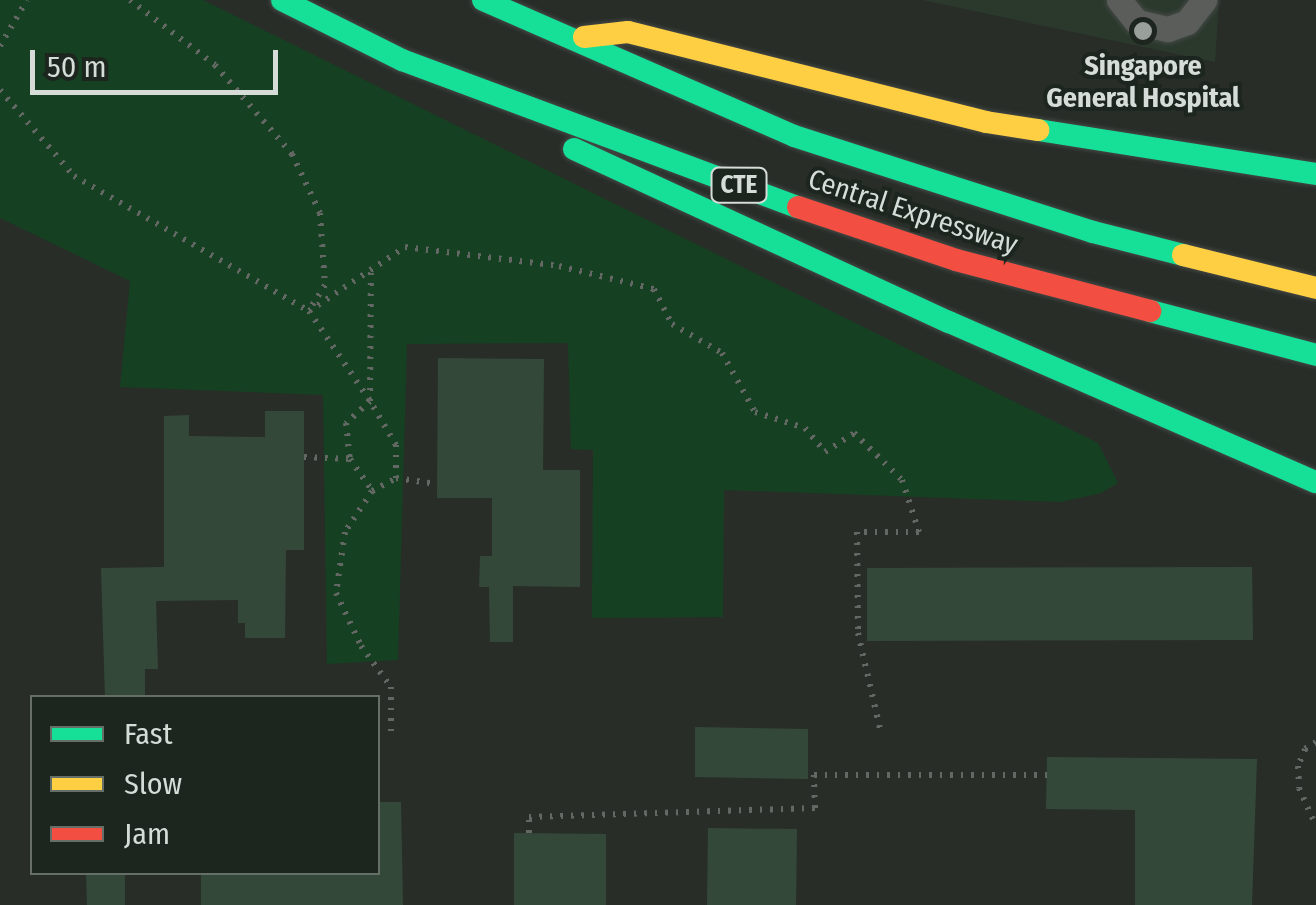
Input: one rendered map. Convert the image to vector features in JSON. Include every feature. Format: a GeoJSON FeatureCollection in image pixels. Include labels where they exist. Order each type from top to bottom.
{"type":"FeatureCollection","features":[{"type":"Feature","properties":{"kind":"highway","name":"Central Expressway"},"geometry":{"type":"LineString","coordinates":[[282,0],[402,60],[796,206],[956,260],[1316,355]]}},
{"type":"Feature","properties":{"kind":"highway","name":"Central Expressway"},"geometry":{"type":"LineString","coordinates":[[483,0],[794,136],[1093,232],[1316,288]]}},
{"type":"Feature","properties":{"kind":"highway"},"geometry":{"type":"LineString","coordinates":[[571,40],[628,32],[986,122],[1316,174]]}},
{"type":"Feature","properties":{"kind":"highway"},"geometry":{"type":"LineString","coordinates":[[402,60],[634,180],[1316,482]]}},
{"type":"Feature","properties":{"kind":"street"},"geometry":{"type":"LineString","coordinates":[[1093,0],[1122,6],[1152,29],[1168,29],[1187,22],[1204,0]]}},
{"type":"Feature","properties":{"kind":"path"},"geometry":{"type":"LineString","coordinates":[[0,46],[28,0]]}},
{"type":"Feature","properties":{"kind":"path"},"geometry":{"type":"LineString","coordinates":[[130,0],[215,64],[292,154],[320,213],[325,284],[309,311]]}},
{"type":"Feature","properties":{"kind":"path"},"geometry":{"type":"LineString","coordinates":[[0,90],[74,176],[309,311],[396,445],[396,478]]}},
{"type":"Feature","properties":{"kind":"path"},"geometry":{"type":"LineString","coordinates":[[309,311],[405,247],[559,266],[654,289],[672,324],[722,353],[755,412],[804,428],[825,452],[854,433],[902,480],[919,532],[857,532],[858,633],[880,729]]}},
{"type":"Feature","properties":{"kind":"path"},"geometry":{"type":"LineString","coordinates":[[371,270],[370,401],[346,423],[350,460],[372,488]]}},
{"type":"Feature","properties":{"kind":"path"},"geometry":{"type":"LineString","coordinates":[[304,457],[350,460]]}},
{"type":"Feature","properties":{"kind":"path"},"geometry":{"type":"LineString","coordinates":[[391,734],[391,687],[362,646],[336,593],[345,532],[372,488],[396,478],[437,484]]}},
{"type":"Feature","properties":{"kind":"path"},"geometry":{"type":"LineString","coordinates":[[1316,742],[1305,749],[1298,766],[1300,788],[1316,826]]}},
{"type":"Feature","properties":{"kind":"path"},"geometry":{"type":"LineString","coordinates":[[529,834],[529,817],[814,808],[814,775],[1046,775]]}},
{"type":"Feature","properties":{"kind":"shaded area","name":"Singapore General Hospital"},"geometry":{"type":"Polygon","coordinates":[[[922,0],[1219,0],[1215,62],[922,0]]]}},
{"type":"Feature","properties":{"kind":"green space"},"geometry":{"type":"Polygon","coordinates":[[[0,0],[203,0],[1098,443],[1118,483],[1101,493],[1061,502],[724,490],[723,617],[592,618],[593,450],[571,449],[568,343],[407,344],[398,660],[327,664],[323,395],[120,387],[130,281],[0,218],[0,0]]]}},
{"type":"Feature","properties":{"kind":"building"},"geometry":{"type":"Polygon","coordinates":[[[438,358],[544,359],[543,470],[580,470],[580,587],[513,586],[513,642],[490,642],[489,587],[479,587],[480,556],[492,556],[492,498],[437,498],[438,358]]]}},
{"type":"Feature","properties":{"kind":"building"},"geometry":{"type":"Polygon","coordinates":[[[265,411],[304,411],[304,550],[286,550],[285,638],[245,638],[245,623],[238,623],[238,600],[156,601],[158,669],[145,669],[145,695],[105,695],[101,568],[164,567],[164,416],[189,415],[189,436],[265,437],[265,411]]]}},
{"type":"Feature","properties":{"kind":"building"},"geometry":{"type":"Polygon","coordinates":[[[1252,567],[1253,640],[867,641],[867,568],[1252,567]]]}},
{"type":"Feature","properties":{"kind":"building"},"geometry":{"type":"Polygon","coordinates":[[[695,727],[808,729],[808,779],[695,777],[695,727]]]}},
{"type":"Feature","properties":{"kind":"building"},"geometry":{"type":"Polygon","coordinates":[[[1047,757],[1257,759],[1252,905],[1135,905],[1135,810],[1046,809],[1047,757]]]}},
{"type":"Feature","properties":{"kind":"building"},"geometry":{"type":"Polygon","coordinates":[[[380,802],[401,802],[403,905],[201,905],[201,875],[380,875],[380,802]]]}},
{"type":"Feature","properties":{"kind":"building"},"geometry":{"type":"Polygon","coordinates":[[[708,828],[797,829],[796,905],[707,905],[708,828]]]}},
{"type":"Feature","properties":{"kind":"building"},"geometry":{"type":"Polygon","coordinates":[[[514,833],[606,834],[606,905],[514,905],[514,833]]]}},
{"type":"Feature","properties":{"kind":"building"},"geometry":{"type":"Polygon","coordinates":[[[86,875],[125,875],[125,905],[87,905],[86,875]]]}},
{"type":"Feature","properties":{"kind":"traffic: fast"},"geometry":{"type":"LineString","coordinates":[[282,0],[402,60],[798,207]]}},
{"type":"Feature","properties":{"kind":"traffic: fast"},"geometry":{"type":"LineString","coordinates":[[483,0],[794,136],[1093,232],[1183,255]]}},
{"type":"Feature","properties":{"kind":"traffic: fast"},"geometry":{"type":"LineString","coordinates":[[1038,130],[1316,174]]}},
{"type":"Feature","properties":{"kind":"traffic: fast"},"geometry":{"type":"LineString","coordinates":[[574,149],[949,322],[1316,482]]}},
{"type":"Feature","properties":{"kind":"traffic: fast"},"geometry":{"type":"LineString","coordinates":[[1150,311],[1316,355]]}},
{"type":"Feature","properties":{"kind":"traffic: slow"},"geometry":{"type":"LineString","coordinates":[[584,37],[628,32],[986,122],[1038,130]]}},
{"type":"Feature","properties":{"kind":"traffic: slow"},"geometry":{"type":"LineString","coordinates":[[1183,255],[1316,288]]}},
{"type":"Feature","properties":{"kind":"traffic: jam"},"geometry":{"type":"LineString","coordinates":[[798,207],[956,260],[1150,311]]}},
{"type":"Feature","properties":{"kind":"place","name":"Singapore General Hospital"},"geometry":{"type":"Point","coordinates":[1143,31]}}]}
